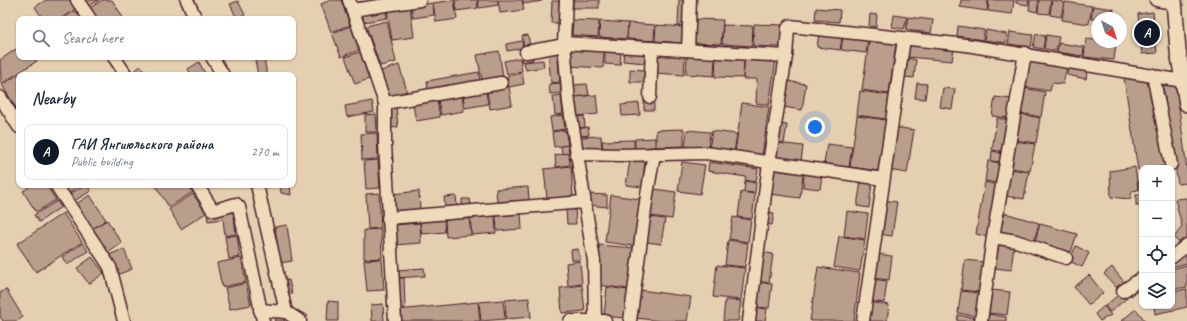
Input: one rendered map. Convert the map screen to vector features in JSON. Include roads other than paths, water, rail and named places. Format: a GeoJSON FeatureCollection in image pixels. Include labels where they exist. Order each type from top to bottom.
{"type":"FeatureCollection","features":[{"type":"Feature","properties":{"kind":"main road"},"geometry":{"type":"LineString","coordinates":[[1174,1],[1183,51],[1183,81],[1187,104]]}},
{"type":"Feature","properties":{"kind":"street"},"geometry":{"type":"LineString","coordinates":[[78,0],[88,16]]}},
{"type":"Feature","properties":{"kind":"street"},"geometry":{"type":"LineString","coordinates":[[186,0],[194,16]]}},
{"type":"Feature","properties":{"kind":"street"},"geometry":{"type":"LineString","coordinates":[[395,321],[388,218],[385,103],[350,5],[420,0]]}},
{"type":"Feature","properties":{"kind":"street"},"geometry":{"type":"LineString","coordinates":[[566,0],[564,44],[568,103],[594,261],[600,320],[570,321]]}},
{"type":"Feature","properties":{"kind":"street"},"geometry":{"type":"LineString","coordinates":[[688,50],[690,0]]}},
{"type":"Feature","properties":{"kind":"street"},"geometry":{"type":"LineString","coordinates":[[1156,0],[1174,1]]}},
{"type":"Feature","properties":{"kind":"street"},"geometry":{"type":"LineString","coordinates":[[749,321],[769,163],[786,56],[788,28],[790,26],[966,45],[1183,81]]}},
{"type":"Feature","properties":{"kind":"street"},"geometry":{"type":"LineString","coordinates":[[863,321],[904,39]]}},
{"type":"Feature","properties":{"kind":"street"},"geometry":{"type":"LineString","coordinates":[[526,52],[564,44],[786,56]]}},
{"type":"Feature","properties":{"kind":"street"},"geometry":{"type":"LineString","coordinates":[[650,97],[652,48]]}},
{"type":"Feature","properties":{"kind":"street"},"geometry":{"type":"LineString","coordinates":[[981,321],[993,237],[1026,54]]}},
{"type":"Feature","properties":{"kind":"street"},"geometry":{"type":"LineString","coordinates":[[116,60],[124,72]]}},
{"type":"Feature","properties":{"kind":"street"},"geometry":{"type":"LineString","coordinates":[[214,60],[221,72]]}},
{"type":"Feature","properties":{"kind":"street"},"geometry":{"type":"LineString","coordinates":[[1153,75],[1171,164]]}},
{"type":"Feature","properties":{"kind":"street"},"geometry":{"type":"LineString","coordinates":[[385,103],[501,83]]}},
{"type":"Feature","properties":{"kind":"street"},"geometry":{"type":"LineString","coordinates":[[0,97],[16,122]]}},
{"type":"Feature","properties":{"kind":"street"},"geometry":{"type":"LineString","coordinates":[[576,154],[706,153],[883,179]]}},
{"type":"Feature","properties":{"kind":"street"},"geometry":{"type":"LineString","coordinates":[[630,321],[654,154]]}},
{"type":"Feature","properties":{"kind":"street"},"geometry":{"type":"LineString","coordinates":[[58,188],[110,268],[124,321]]}},
{"type":"Feature","properties":{"kind":"street"},"geometry":{"type":"LineString","coordinates":[[198,188],[212,209],[215,210],[236,204],[239,207],[261,316],[282,312],[300,321]]}},
{"type":"Feature","properties":{"kind":"street"},"geometry":{"type":"LineString","coordinates":[[258,188],[282,312]]}},
{"type":"Feature","properties":{"kind":"street"},"geometry":{"type":"LineString","coordinates":[[388,218],[584,202]]}},
{"type":"Feature","properties":{"kind":"street"},"geometry":{"type":"LineString","coordinates":[[993,237],[1016,241],[1066,258]]}},
{"type":"Feature","properties":{"kind":"street"},"geometry":{"type":"LineString","coordinates":[[1175,254],[1187,245]]}},
{"type":"Feature","properties":{"kind":"street"},"geometry":{"type":"LineString","coordinates":[[1123,291],[1139,280]]}},
{"type":"Feature","properties":{"kind":"place","name":"ГАИ Янгиюльского района"},"geometry":{"type":"Point","coordinates":[1147,33]}}]}
